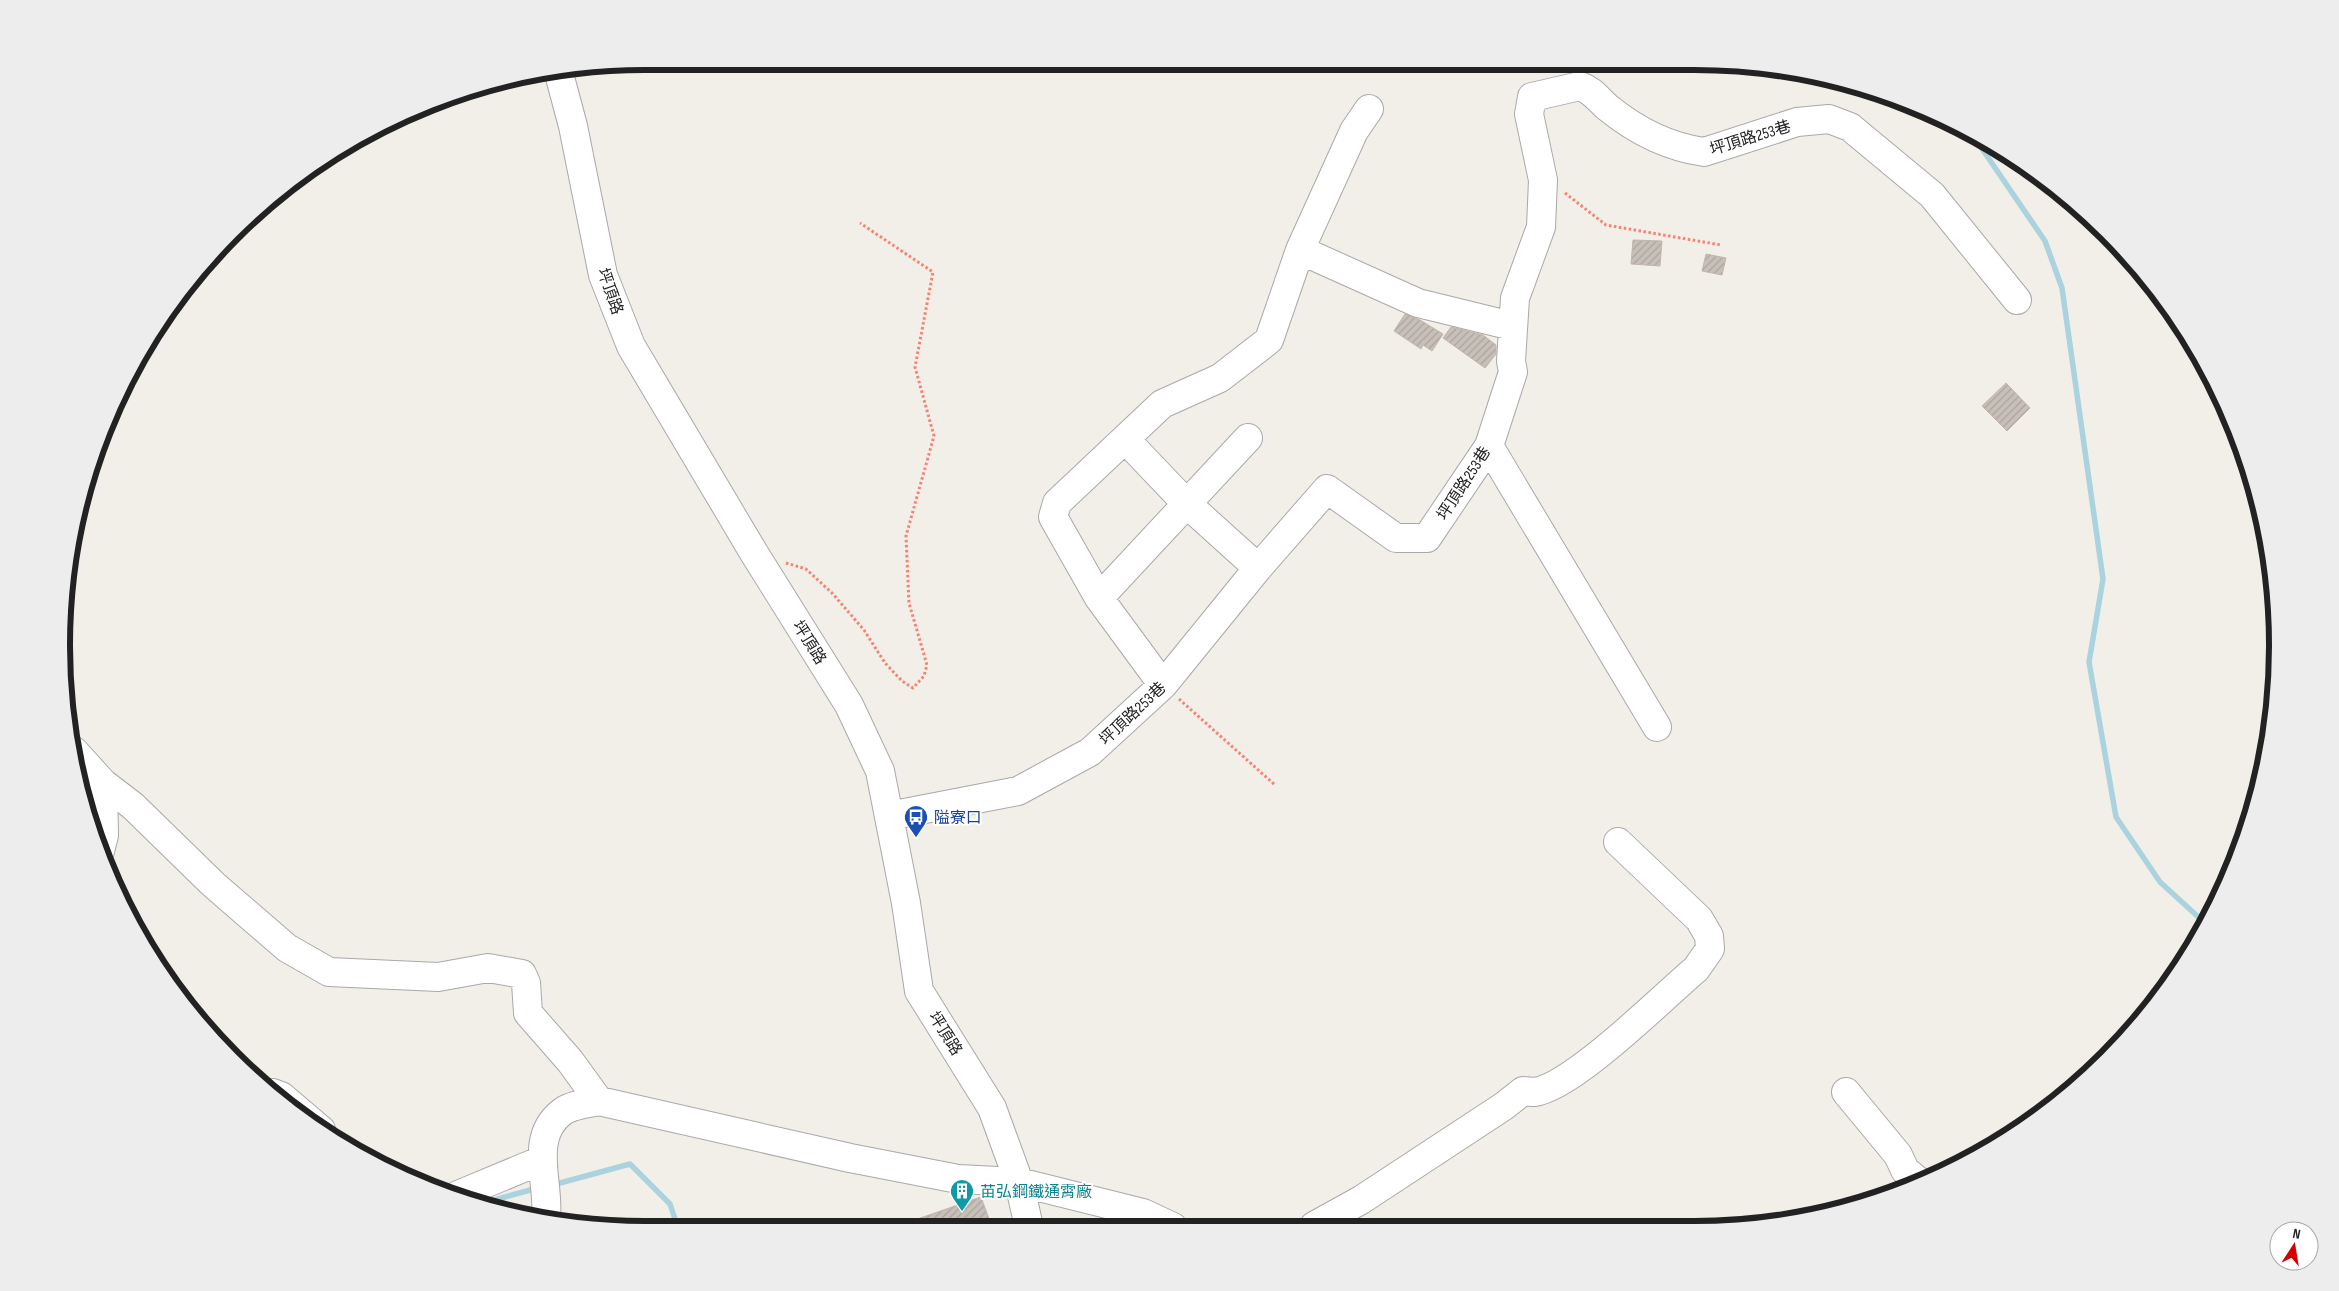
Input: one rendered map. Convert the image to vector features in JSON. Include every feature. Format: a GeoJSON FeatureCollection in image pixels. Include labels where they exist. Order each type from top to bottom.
{"type":"FeatureCollection","features":[{"type":"Feature","properties":{"kind":"street","name":"坪頂路"},"geometry":{"type":"LineString","coordinates":[[560,77],[573,126],[603,275],[631,346],[754,553],[849,704],[880,771],[906,902],[919,991],[992,1108],[1019,1182],[1028,1221]]}},
{"type":"Feature","properties":{"kind":"street","name":"坪頂路253巷"},"geometry":{"type":"LineString","coordinates":[[889,816],[1018,791],[1090,752],[1163,685],[1258,568],[1327,489],[1396,538],[1427,538],[1489,446],[1513,372],[1512,326],[1515,298],[1541,227],[1543,180],[1529,114],[1532,97],[1580,86],[1587,89],[1607,107],[1634,126],[1661,140],[1690,150],[1704,152],[1797,122],[1829,120],[1850,127],[1932,195],[2017,300]]}},
{"type":"Feature","properties":{"kind":"street"},"geometry":{"type":"LineString","coordinates":[[1163,685],[1099,598],[1053,517],[1057,502],[1162,404],[1220,378],[1269,340],[1300,250],[1354,131],[1369,109]]}},
{"type":"Feature","properties":{"kind":"street"},"geometry":{"type":"LineString","coordinates":[[1300,250],[1418,302],[1512,326]]}},
{"type":"Feature","properties":{"kind":"street"},"geometry":{"type":"LineString","coordinates":[[1099,598],[1248,438]]}},
{"type":"Feature","properties":{"kind":"street"},"geometry":{"type":"LineString","coordinates":[[1124,439],[1186,503],[1258,568]]}},
{"type":"Feature","properties":{"kind":"street"},"geometry":{"type":"LineString","coordinates":[[1489,446],[1657,727]]}},
{"type":"Feature","properties":{"kind":"street"},"geometry":{"type":"LineString","coordinates":[[81,759],[103,782],[133,806],[214,885],[287,948],[329,972],[438,977],[488,968],[522,974],[526,983],[528,1013],[570,1061],[599,1101]]}},
{"type":"Feature","properties":{"kind":"street"},"geometry":{"type":"LineString","coordinates":[[103,782],[104,837]]}},
{"type":"Feature","properties":{"kind":"street"},"geometry":{"type":"LineString","coordinates":[[1323,1221],[1362,1200],[1504,1106],[1523,1091],[1535,1092],[1550,1087],[1585,1066],[1696,968],[1710,949],[1710,936],[1702,924],[1618,842]]}},
{"type":"Feature","properties":{"kind":"street"},"geometry":{"type":"LineString","coordinates":[[1846,1092],[1898,1155],[1905,1170],[1913,1177]]}},
{"type":"Feature","properties":{"kind":"street"},"geometry":{"type":"LineString","coordinates":[[546,1212],[542,1160],[544,1138],[552,1122],[563,1110],[599,1101],[850,1158],[958,1179],[1019,1182],[1142,1213],[1159,1221]]}},
{"type":"Feature","properties":{"kind":"street"},"geometry":{"type":"LineString","coordinates":[[466,1192],[542,1160]]}},
{"type":"Feature","properties":{"kind":"path"},"geometry":{"type":"LineString","coordinates":[[1543,180],[1574,199],[1606,225],[1721,245]]}},
{"type":"Feature","properties":{"kind":"path"},"geometry":{"type":"LineString","coordinates":[[754,553],[806,568],[832,593],[864,630],[885,664],[902,681],[914,688],[924,676],[927,665],[909,603],[906,536],[934,436],[915,367],[933,272],[860,222]]}},
{"type":"Feature","properties":{"kind":"path"},"geometry":{"type":"LineString","coordinates":[[1163,685],[1275,785]]}},
{"type":"Feature","properties":{"kind":"building"},"geometry":{"type":"Polygon","coordinates":[[[1633,240],[1662,241],[1660,266],[1631,264],[1633,240]]]}},
{"type":"Feature","properties":{"kind":"building"},"geometry":{"type":"Polygon","coordinates":[[[1706,254],[1726,258],[1722,275],[1702,271],[1706,254]]]}},
{"type":"Feature","properties":{"kind":"building"},"geometry":{"type":"Polygon","coordinates":[[[1405,314],[1420,320],[1443,334],[1432,351],[1423,345],[1421,349],[1394,331],[1405,314]]]}},
{"type":"Feature","properties":{"kind":"building"},"geometry":{"type":"Polygon","coordinates":[[[1451,327],[1483,335],[1496,345],[1496,354],[1485,368],[1443,338],[1451,327]]]}},
{"type":"Feature","properties":{"kind":"building"},"geometry":{"type":"Polygon","coordinates":[[[2006,383],[2030,408],[2007,431],[1982,406],[2006,383]]]}},
{"type":"Feature","properties":{"kind":"building","name":"苗弘鋼鐵通霄廠"},"geometry":{"type":"Polygon","coordinates":[[[981,1197],[990,1221],[912,1221],[981,1197]]]}},
{"type":"Feature","properties":{"kind":"waterway"},"geometry":{"type":"LineString","coordinates":[[1981,147],[2045,241],[2062,288],[2103,579],[2089,662],[2116,817],[2160,882],[2200,918]]}},
{"type":"Feature","properties":{"kind":"waterway"},"geometry":{"type":"LineString","coordinates":[[560,1183],[630,1164],[670,1204],[676,1221]]}},
{"type":"Feature","properties":{"kind":"waterway"},"geometry":{"type":"LineString","coordinates":[[494,1200],[530,1190]]}},
{"type":"Feature","properties":{"kind":"place","name":"隘寮口"},"geometry":{"type":"Point","coordinates":[916,838]}},
{"type":"Feature","properties":{"kind":"place","name":"苗弘鋼鐵通霄廠"},"geometry":{"type":"Point","coordinates":[962,1212]}}]}
